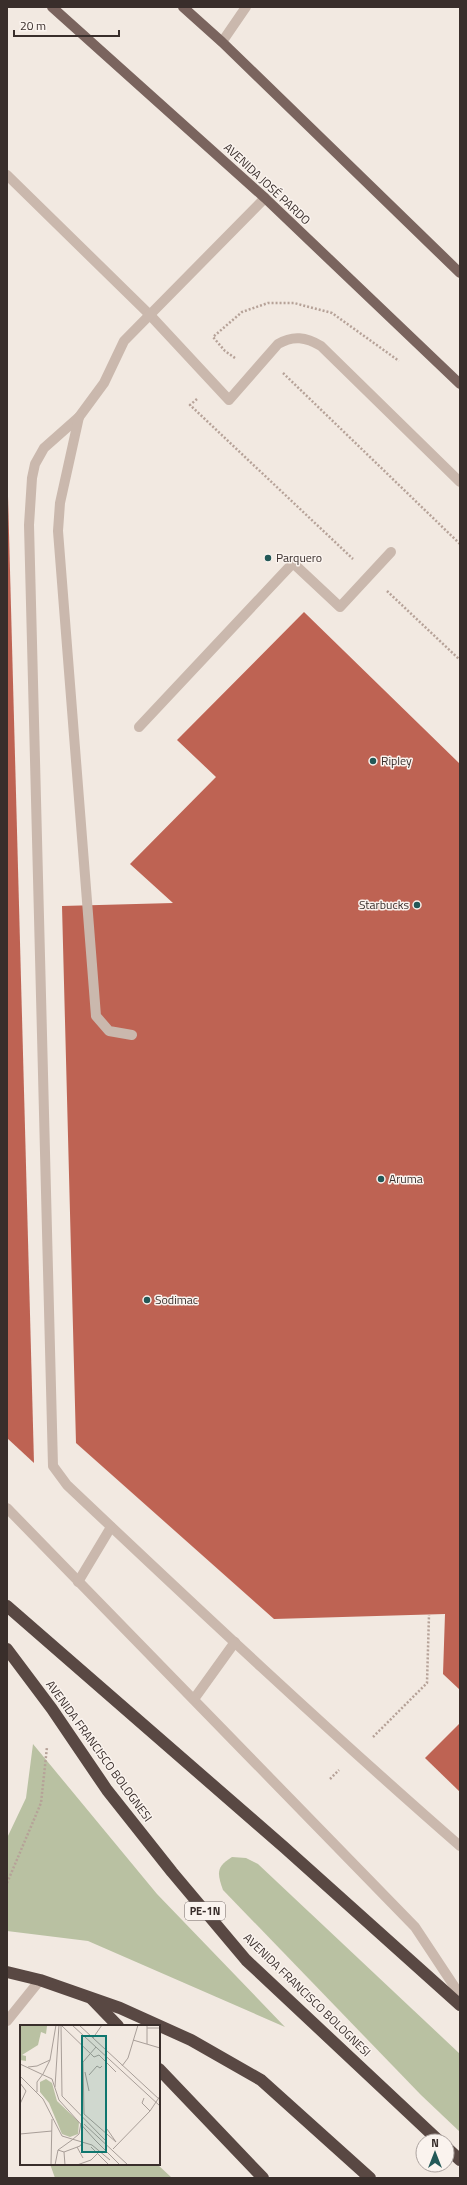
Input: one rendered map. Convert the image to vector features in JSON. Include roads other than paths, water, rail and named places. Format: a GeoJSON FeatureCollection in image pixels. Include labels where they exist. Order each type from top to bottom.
{"type":"FeatureCollection","features":[{"type":"Feature","properties":{"kind":"highway"},"geometry":{"type":"LineString","coordinates":[[7,1606],[285,1848],[460,2005]]}},
{"type":"Feature","properties":{"kind":"highway","name":"AVENIDA FRANCISCO BOLOGNESI"},"geometry":{"type":"LineString","coordinates":[[7,1649],[52,1709],[107,1790],[246,1960],[430,2133]]}},
{"type":"Feature","properties":{"kind":"highway"},"geometry":{"type":"LineString","coordinates":[[7,1972],[40,1980],[90,1997],[120,2008],[158,2025]]}},
{"type":"Feature","properties":{"kind":"highway"},"geometry":{"type":"LineString","coordinates":[[90,1997],[117,2025]]}},
{"type":"Feature","properties":{"kind":"highway"},"geometry":{"type":"LineString","coordinates":[[160,2026],[191,2040],[261,2080],[370,2178]]}},
{"type":"Feature","properties":{"kind":"highway"},"geometry":{"type":"LineString","coordinates":[[160,2070],[263,2178]]}},
{"type":"Feature","properties":{"kind":"main road","name":"AVENIDA JOSÉ PARDO"},"geometry":{"type":"LineString","coordinates":[[52,7],[265,198],[460,384]]}},
{"type":"Feature","properties":{"kind":"main road"},"geometry":{"type":"LineString","coordinates":[[183,7],[222,42],[460,273]]}},
{"type":"Feature","properties":{"kind":"street"},"geometry":{"type":"LineString","coordinates":[[222,42],[246,7]]}},
{"type":"Feature","properties":{"kind":"street"},"geometry":{"type":"LineString","coordinates":[[7,175],[149,314],[229,400],[278,344],[287,338],[298,337],[310,340],[321,346],[460,482]]}},
{"type":"Feature","properties":{"kind":"street"},"geometry":{"type":"LineString","coordinates":[[265,198],[124,341],[104,383],[79,416],[44,448],[36,464],[32,478],[28,525],[53,1466],[67,1485],[355,1755],[460,1846]]}},
{"type":"Feature","properties":{"kind":"street"},"geometry":{"type":"LineString","coordinates":[[79,416],[60,503],[58,531],[86,906],[96,1016],[109,1031],[132,1035]]}},
{"type":"Feature","properties":{"kind":"street"},"geometry":{"type":"LineString","coordinates":[[139,727],[293,563],[340,606],[390,552]]}},
{"type":"Feature","properties":{"kind":"street"},"geometry":{"type":"LineString","coordinates":[[7,1508],[416,1926],[460,1995]]}},
{"type":"Feature","properties":{"kind":"street"},"geometry":{"type":"LineString","coordinates":[[78,1582],[111,1527]]}},
{"type":"Feature","properties":{"kind":"street"},"geometry":{"type":"LineString","coordinates":[[194,1699],[235,1642]]}},
{"type":"Feature","properties":{"kind":"street"},"geometry":{"type":"LineString","coordinates":[[7,2021],[40,1980]]}},
{"type":"Feature","properties":{"kind":"place","name":"Parquero"},"geometry":{"type":"Point","coordinates":[268,558]}},
{"type":"Feature","properties":{"kind":"place","name":"Ripley"},"geometry":{"type":"Point","coordinates":[373,761]}},
{"type":"Feature","properties":{"kind":"place","name":"Starbucks"},"geometry":{"type":"Point","coordinates":[417,905]}},
{"type":"Feature","properties":{"kind":"place","name":"Aruma"},"geometry":{"type":"Point","coordinates":[381,1179]}},
{"type":"Feature","properties":{"kind":"place","name":"Sodimac"},"geometry":{"type":"Point","coordinates":[147,1300]}}]}
